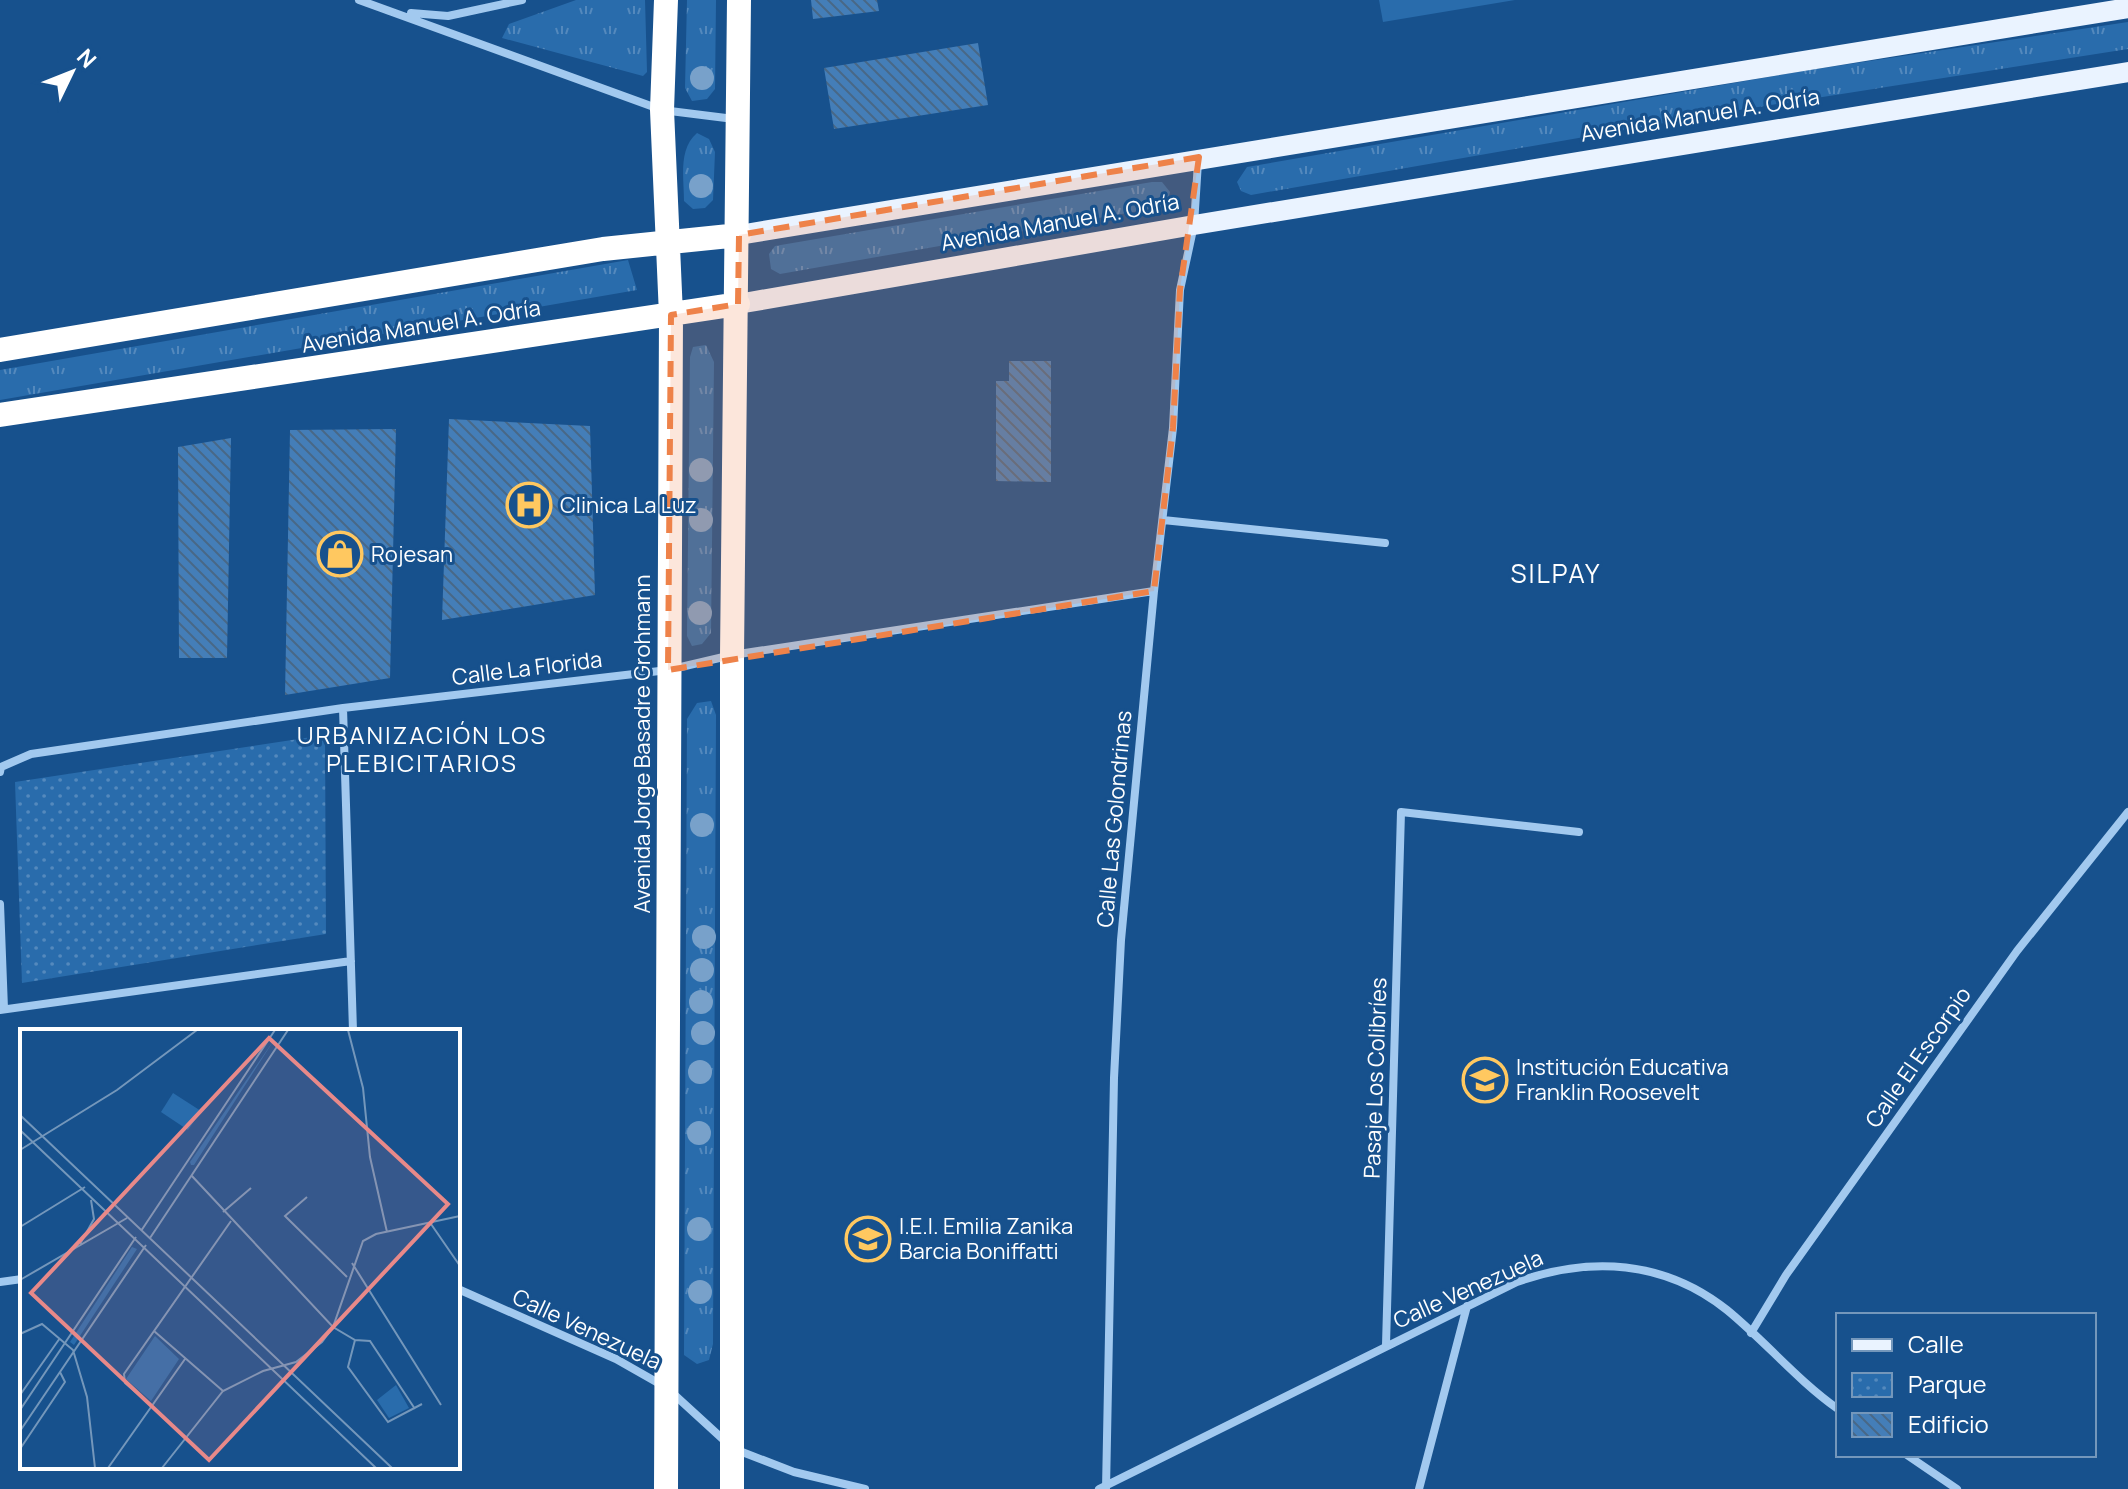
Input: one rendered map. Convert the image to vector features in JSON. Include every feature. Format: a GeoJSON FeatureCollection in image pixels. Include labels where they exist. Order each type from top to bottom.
{"type":"FeatureCollection","features":[{"type":"Feature","properties":{"kind":"highway","name":"Avenida Jorge Basadre Grohmann"},"geometry":{"type":"LineString","coordinates":[[666,0],[662,110],[671,315],[666,1489]]}},
{"type":"Feature","properties":{"kind":"highway"},"geometry":{"type":"LineString","coordinates":[[732,1489],[732,655],[739,235],[739,0]]}},
{"type":"Feature","properties":{"kind":"highway","name":"Avenida Manuel A. Odría"},"geometry":{"type":"LineString","coordinates":[[0,350],[572,254],[739,235]]}},
{"type":"Feature","properties":{"kind":"highway","name":"Avenida Manuel A. Odría"},"geometry":{"type":"LineString","coordinates":[[0,415],[738,304]]}},
{"type":"Feature","properties":{"kind":"main road","name":"Avenida Manuel A. Odría"},"geometry":{"type":"LineString","coordinates":[[739,235],[1199,157],[2128,8]]}},
{"type":"Feature","properties":{"kind":"main road","name":"Avenida Manuel A. Odría"},"geometry":{"type":"LineString","coordinates":[[738,304],[1194,225],[2128,72]]}},
{"type":"Feature","properties":{"kind":"street"},"geometry":{"type":"LineString","coordinates":[[359,0],[402,13],[662,110],[738,120]]}},
{"type":"Feature","properties":{"kind":"street"},"geometry":{"type":"LineString","coordinates":[[402,13],[448,16],[522,0]]}},
{"type":"Feature","properties":{"kind":"street","name":"Calle Las Golondrinas"},"geometry":{"type":"LineString","coordinates":[[1106,1488],[1117,1017],[1154,591],[1173,428],[1180,290],[1194,225],[1199,157]]}},
{"type":"Feature","properties":{"kind":"street"},"geometry":{"type":"LineString","coordinates":[[1163,520],[1385,543]]}},
{"type":"Feature","properties":{"kind":"street","name":"Calle La Florida"},"geometry":{"type":"LineString","coordinates":[[0,770],[31,754],[343,708],[668,670],[732,655],[1154,591]]}},
{"type":"Feature","properties":{"kind":"street"},"geometry":{"type":"LineString","coordinates":[[343,708],[353,1029]]}},
{"type":"Feature","properties":{"kind":"street","name":"Pasaje Los Colibríes"},"geometry":{"type":"LineString","coordinates":[[1386,1345],[1401,812],[1579,832]]}},
{"type":"Feature","properties":{"kind":"street","name":"Calle El Escorpio"},"geometry":{"type":"LineString","coordinates":[[1751,1333],[1786,1275],[2017,951],[2128,812]]}},
{"type":"Feature","properties":{"kind":"street"},"geometry":{"type":"LineString","coordinates":[[0,904],[2,1010],[351,961]]}},
{"type":"Feature","properties":{"kind":"street","name":"Calle Venezuela"},"geometry":{"type":"LineString","coordinates":[[1099,1489],[1467,1306],[1547,1272],[1610,1264],[1673,1278],[1702,1292],[1836,1407]]}},
{"type":"Feature","properties":{"kind":"street"},"geometry":{"type":"LineString","coordinates":[[0,1282],[20,1279]]}},
{"type":"Feature","properties":{"kind":"street","name":"Calle Venezuela"},"geometry":{"type":"LineString","coordinates":[[460,1290],[616,1359],[667,1388],[733,1448],[794,1472],[865,1489]]}},
{"type":"Feature","properties":{"kind":"street"},"geometry":{"type":"LineString","coordinates":[[1419,1489],[1467,1306]]}},
{"type":"Feature","properties":{"kind":"street"},"geometry":{"type":"LineString","coordinates":[[1910,1457],[1957,1489]]}},
{"type":"Feature","properties":{"kind":"highlighted area"},"geometry":{"type":"Polygon","coordinates":[[[1199,157],[1180,290],[1173,428],[1154,591],[668,670],[671,315],[738,304],[739,235],[1199,157]]]}},
{"type":"Feature","properties":{"kind":"green space"},"geometry":{"type":"Polygon","coordinates":[[[576,0],[645,0],[647,72],[643,76],[502,38],[509,24],[576,0]]]}},
{"type":"Feature","properties":{"kind":"green space"},"geometry":{"type":"Polygon","coordinates":[[[687,0],[716,0],[715,89],[707,99],[692,101],[685,88],[687,0]]]}},
{"type":"Feature","properties":{"kind":"green space"},"geometry":{"type":"Polygon","coordinates":[[[1379,0],[1515,0],[1383,22],[1379,0]]]}},
{"type":"Feature","properties":{"kind":"green space"},"geometry":{"type":"Polygon","coordinates":[[[2128,22],[2128,49],[1733,111],[1251,195],[1241,191],[1237,182],[1247,167],[1803,71],[2128,22]]]}},
{"type":"Feature","properties":{"kind":"green space"},"geometry":{"type":"Polygon","coordinates":[[[697,133],[709,139],[715,152],[713,200],[705,208],[693,209],[684,201],[683,165],[687,147],[697,133]]]}},
{"type":"Feature","properties":{"kind":"green space"},"geometry":{"type":"Polygon","coordinates":[[[1162,182],[1170,192],[1167,206],[780,274],[771,269],[769,254],[775,246],[1162,182]]]}},
{"type":"Feature","properties":{"kind":"green space"},"geometry":{"type":"Polygon","coordinates":[[[628,260],[637,290],[0,400],[0,370],[628,260]]]}},
{"type":"Feature","properties":{"kind":"green space"},"geometry":{"type":"Polygon","coordinates":[[[706,345],[714,362],[711,633],[702,644],[692,646],[687,636],[690,357],[693,347],[706,345]]]}},
{"type":"Feature","properties":{"kind":"green space"},"geometry":{"type":"Polygon","coordinates":[[[711,701],[716,715],[713,1344],[709,1360],[697,1364],[684,1355],[687,719],[697,703],[711,701]]]}},
{"type":"Feature","properties":{"kind":"green space"},"geometry":{"type":"Polygon","coordinates":[[[325,735],[326,934],[22,983],[15,782],[325,735]]]}},
{"type":"Feature","properties":{"kind":"building"},"geometry":{"type":"Polygon","coordinates":[[[811,0],[877,0],[879,11],[813,19],[811,0]]]}},
{"type":"Feature","properties":{"kind":"building"},"geometry":{"type":"Polygon","coordinates":[[[978,43],[988,105],[834,129],[824,68],[978,43]]]}},
{"type":"Feature","properties":{"kind":"building"},"geometry":{"type":"Polygon","coordinates":[[[1009,361],[1051,361],[1051,482],[996,481],[996,381],[1009,381],[1009,361]]]}},
{"type":"Feature","properties":{"kind":"building","name":"Clinica La Luz"},"geometry":{"type":"Polygon","coordinates":[[[449,419],[590,426],[595,595],[442,620],[449,419]]]}},
{"type":"Feature","properties":{"kind":"building","name":"Rojesan"},"geometry":{"type":"Polygon","coordinates":[[[396,429],[390,678],[285,695],[290,430],[396,429]]]}},
{"type":"Feature","properties":{"kind":"building"},"geometry":{"type":"Polygon","coordinates":[[[231,438],[227,658],[179,658],[178,447],[231,438]]]}},
{"type":"Feature","properties":{"kind":"place","name":"Clinica La Luz"},"geometry":{"type":"Point","coordinates":[529,505]}},
{"type":"Feature","properties":{"kind":"place","name":"Rojesan"},"geometry":{"type":"Point","coordinates":[340,554]}},
{"type":"Feature","properties":{"kind":"place","name":"Institución Educativa Franklin Roosevelt"},"geometry":{"type":"Point","coordinates":[1485,1080]}},
{"type":"Feature","properties":{"kind":"place","name":"I.E.I. Emilia Zanika Barcia Boniffatti"},"geometry":{"type":"Point","coordinates":[868,1239]}},
{"type":"Feature","properties":{"kind":"district","name":"SILPAY"},"geometry":{"type":"Point","coordinates":[1556,574]}},
{"type":"Feature","properties":{"kind":"district","name":"URBANIZACIÓN LOS PLEBICITARIOS"},"geometry":{"type":"Point","coordinates":[422,750]}}]}
